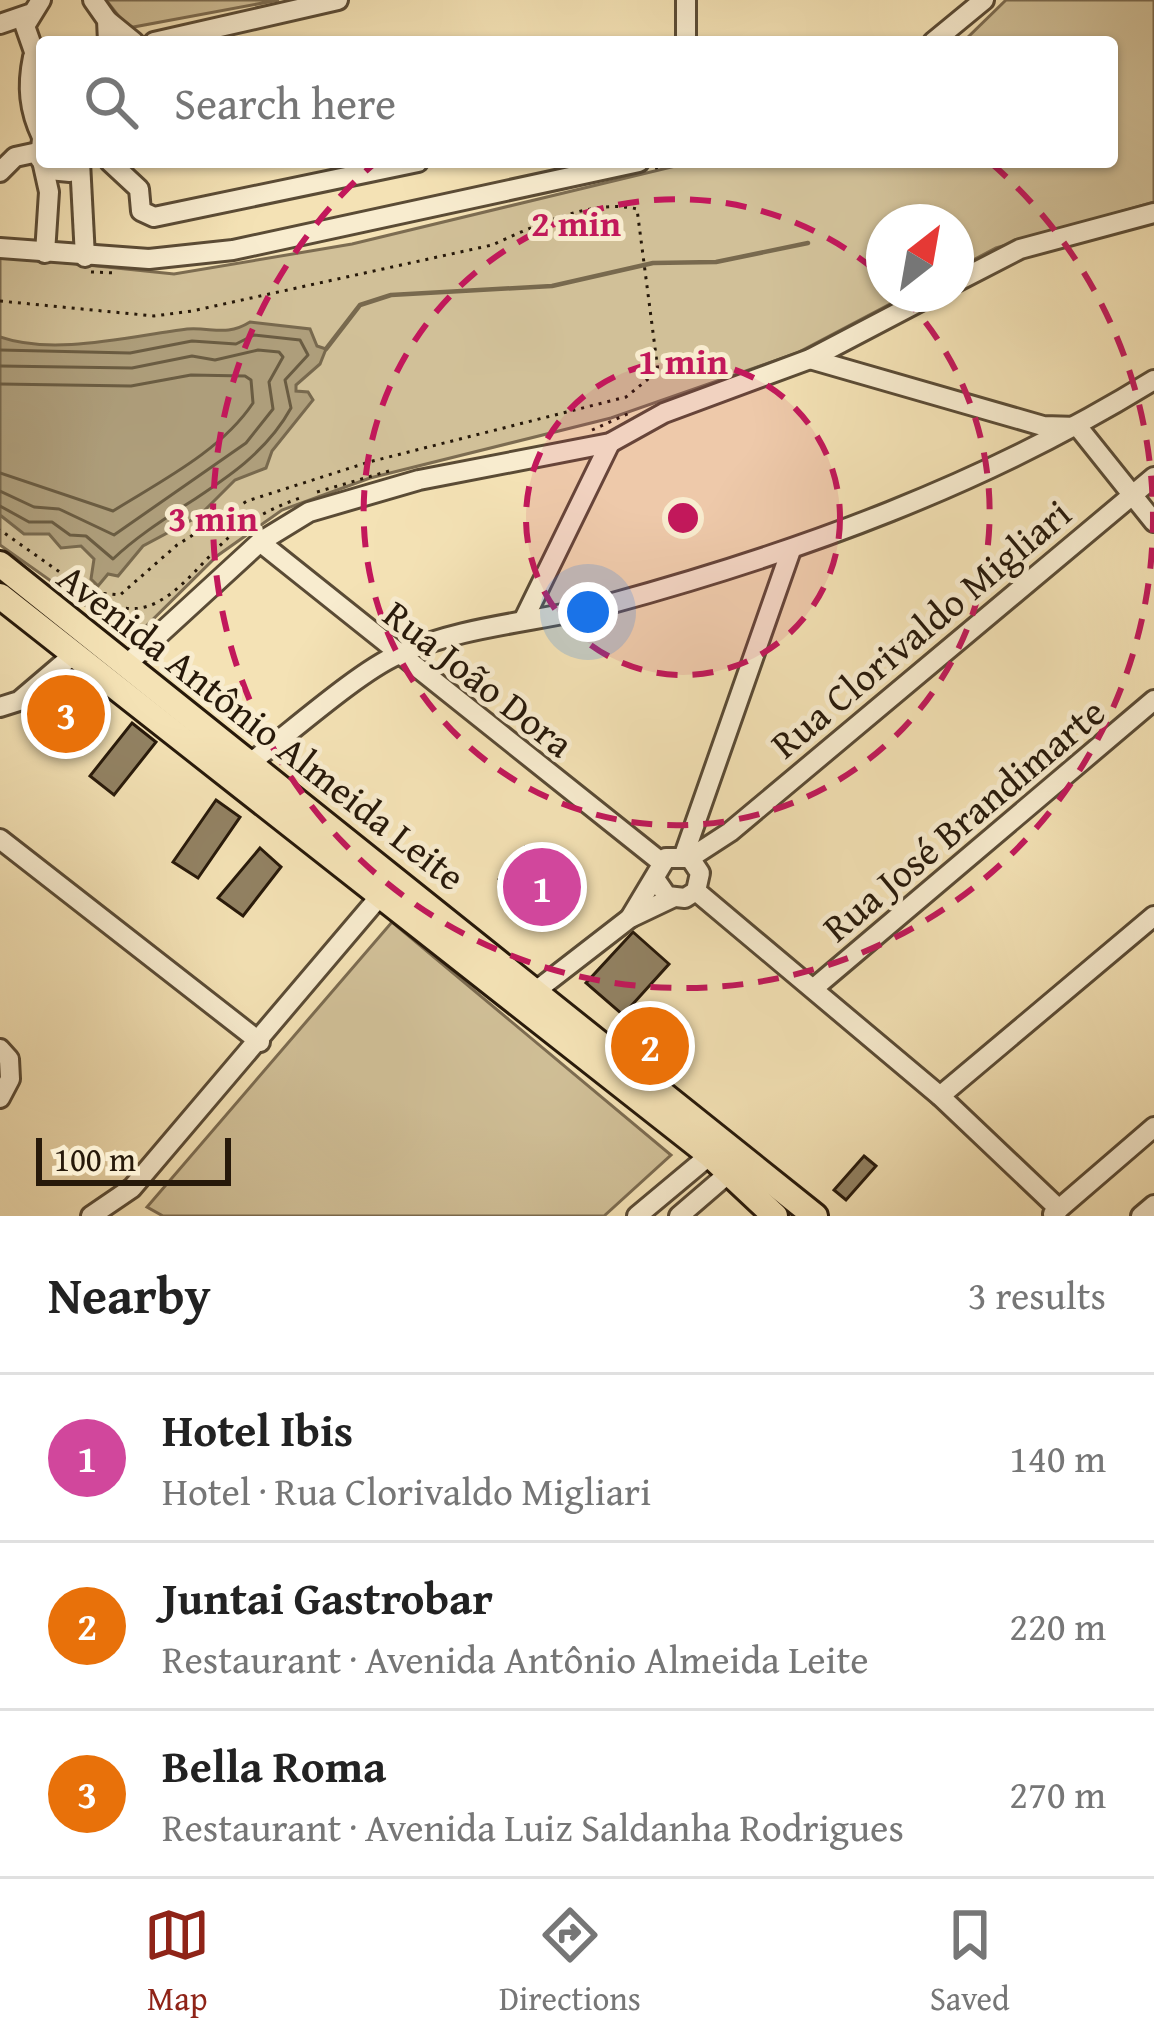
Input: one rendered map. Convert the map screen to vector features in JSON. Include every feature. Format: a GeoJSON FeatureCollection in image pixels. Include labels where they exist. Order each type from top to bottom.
{"type":"FeatureCollection","features":[{"type":"Feature","properties":{"kind":"main road","name":"Avenida Antônio Almeida Leite"},"geometry":{"type":"LineString","coordinates":[[0,564],[815,1216]]}},
{"type":"Feature","properties":{"kind":"main road"},"geometry":{"type":"LineString","coordinates":[[0,596],[725,1169],[765,1213]]}},
{"type":"Feature","properties":{"kind":"street"},"geometry":{"type":"LineString","coordinates":[[93,0],[127,36]]}},
{"type":"Feature","properties":{"kind":"street"},"geometry":{"type":"LineString","coordinates":[[179,36],[338,0]]}},
{"type":"Feature","properties":{"kind":"street"},"geometry":{"type":"LineString","coordinates":[[686,0],[686,36]]}},
{"type":"Feature","properties":{"kind":"street"},"geometry":{"type":"LineString","coordinates":[[940,36],[978,2]]}},
{"type":"Feature","properties":{"kind":"street"},"geometry":{"type":"LineString","coordinates":[[33,54],[0,24],[35,7],[33,54],[28,81],[36,130]]}},
{"type":"Feature","properties":{"kind":"street"},"geometry":{"type":"LineString","coordinates":[[107,20],[108,36]]}},
{"type":"Feature","properties":{"kind":"street"},"geometry":{"type":"LineString","coordinates":[[0,172],[15,157],[36,150]]}},
{"type":"Feature","properties":{"kind":"street"},"geometry":{"type":"LineString","coordinates":[[45,168],[49,192],[45,254]]}},
{"type":"Feature","properties":{"kind":"street"},"geometry":{"type":"LineString","coordinates":[[80,168],[85,257]]}},
{"type":"Feature","properties":{"kind":"street"},"geometry":{"type":"LineString","coordinates":[[120,168],[139,188],[142,211],[154,218],[390,168]]}},
{"type":"Feature","properties":{"kind":"street"},"geometry":{"type":"LineString","coordinates":[[0,248],[149,259],[232,250],[611,168]]}},
{"type":"Feature","properties":{"kind":"street"},"geometry":{"type":"LineString","coordinates":[[974,273],[1020,249],[1154,213]]}},
{"type":"Feature","properties":{"kind":"street"},"geometry":{"type":"LineString","coordinates":[[127,664],[260,542],[309,512],[403,484],[610,442],[664,413],[810,359],[900,312]]}},
{"type":"Feature","properties":{"kind":"street"},"geometry":{"type":"LineString","coordinates":[[810,359],[1043,426],[1078,427],[1154,522]]}},
{"type":"Feature","properties":{"kind":"street"},"geometry":{"type":"LineString","coordinates":[[250,763],[395,655],[524,619],[608,604],[790,550],[1078,427],[1154,380]]}},
{"type":"Feature","properties":{"kind":"street"},"geometry":{"type":"LineString","coordinates":[[524,619],[610,442]]}},
{"type":"Feature","properties":{"kind":"street","name":"Rua Clorivaldo Migliari"},"geometry":{"type":"LineString","coordinates":[[692,869],[1154,477]]}},
{"type":"Feature","properties":{"kind":"street","name":"Rua João Dora"},"geometry":{"type":"LineString","coordinates":[[260,542],[658,871],[672,898]]}},
{"type":"Feature","properties":{"kind":"street"},"geometry":{"type":"LineString","coordinates":[[537,990],[630,918],[672,898],[692,869],[702,802],[790,550]]}},
{"type":"Feature","properties":{"kind":"street"},"geometry":{"type":"LineString","coordinates":[[0,707],[19,701],[73,655]]}},
{"type":"Feature","properties":{"kind":"street","name":"Rua José Brandimarte"},"geometry":{"type":"LineString","coordinates":[[814,988],[1154,700]]}},
{"type":"Feature","properties":{"kind":"street"},"geometry":{"type":"LineString","coordinates":[[702,802],[735,828]]}},
{"type":"Feature","properties":{"kind":"street"},"geometry":{"type":"LineString","coordinates":[[0,839],[260,1042]]}},
{"type":"Feature","properties":{"kind":"street"},"geometry":{"type":"LineString","coordinates":[[630,918],[658,871],[692,869],[814,988],[940,1096],[1055,1213],[1154,1127]]}},
{"type":"Feature","properties":{"kind":"street"},"geometry":{"type":"LineString","coordinates":[[92,1216],[132,1188],[380,896]]}},
{"type":"Feature","properties":{"kind":"street"},"geometry":{"type":"LineString","coordinates":[[940,1096],[1154,916]]}},
{"type":"Feature","properties":{"kind":"street"},"geometry":{"type":"LineString","coordinates":[[0,1049],[9,1059],[10,1079],[0,1098]]}},
{"type":"Feature","properties":{"kind":"street"},"geometry":{"type":"LineString","coordinates":[[637,1216],[725,1169]]}},
{"type":"Feature","properties":{"kind":"street"},"geometry":{"type":"LineString","coordinates":[[679,1216],[725,1169]]}},
{"type":"Feature","properties":{"kind":"street"},"geometry":{"type":"LineString","coordinates":[[695,1216],[725,1169]]}},
{"type":"Feature","properties":{"kind":"street"},"geometry":{"type":"LineString","coordinates":[[1142,1216],[1154,1205]]}},
{"type":"Feature","properties":{"kind":"path"},"geometry":{"type":"LineString","coordinates":[[0,301],[154,316],[246,302],[368,268],[492,245],[615,204],[637,209],[658,371],[626,397],[370,462],[247,501],[177,545],[120,595],[88,592],[0,530]]}},
{"type":"Feature","properties":{"kind":"shaded area"},"geometry":{"type":"Polygon","coordinates":[[[106,0],[279,0],[128,28],[106,0]]]}},
{"type":"Feature","properties":{"kind":"shaded area"},"geometry":{"type":"Polygon","coordinates":[[[1006,0],[1154,0],[1154,202],[996,248],[974,260],[974,204],[866,204],[866,312],[875,312],[797,353],[611,418],[370,478],[282,510],[217,556],[133,639],[0,545],[0,256],[174,274],[352,244],[667,168],[1118,168],[1118,36],[969,36],[1006,0]]]}},
{"type":"Feature","properties":{"kind":"shaded area"},"geometry":{"type":"Polygon","coordinates":[[[392,922],[671,1155],[604,1216],[163,1216],[147,1207],[392,922]]]}},
{"type":"Feature","properties":{"kind":"water"},"geometry":{"type":"Polygon","coordinates":[[[250,322],[310,329],[317,346],[326,349],[320,364],[296,385],[296,391],[308,392],[313,400],[272,451],[266,468],[235,480],[199,516],[143,546],[118,576],[108,574],[98,586],[91,579],[94,559],[81,546],[61,548],[49,534],[24,534],[0,515],[0,337],[68,345],[187,329],[226,330],[250,322]]]}},
{"type":"Feature","properties":{"kind":"building"},"geometry":{"type":"Polygon","coordinates":[[[54,690],[81,693],[103,712],[81,739],[67,727],[57,740],[29,716],[54,690]]]}},
{"type":"Feature","properties":{"kind":"building"},"geometry":{"type":"Polygon","coordinates":[[[132,723],[156,742],[114,795],[90,776],[132,723]]]}},
{"type":"Feature","properties":{"kind":"building"},"geometry":{"type":"Polygon","coordinates":[[[216,800],[240,817],[198,878],[173,862],[216,800]]]}},
{"type":"Feature","properties":{"kind":"building"},"geometry":{"type":"Polygon","coordinates":[[[525,847],[584,894],[558,927],[499,879],[525,847]]]}},
{"type":"Feature","properties":{"kind":"building"},"geometry":{"type":"Polygon","coordinates":[[[260,848],[281,867],[243,916],[218,898],[260,848]]]}},
{"type":"Feature","properties":{"kind":"building"},"geometry":{"type":"Polygon","coordinates":[[[633,932],[669,964],[623,1015],[586,983],[633,932]]]}},
{"type":"Feature","properties":{"kind":"building"},"geometry":{"type":"Polygon","coordinates":[[[864,1156],[876,1166],[846,1200],[834,1190],[864,1156]]]}},
{"type":"Feature","properties":{"kind":"waterway"},"geometry":{"type":"LineString","coordinates":[[326,349],[360,305],[391,295],[552,286],[653,263],[716,262],[808,243]]}},
{"type":"Feature","properties":{"kind":"place","name":"Bella Roma"},"geometry":{"type":"Point","coordinates":[66,714]}},
{"type":"Feature","properties":{"kind":"place","name":"Hotel Ibis"},"geometry":{"type":"Point","coordinates":[542,887]}},
{"type":"Feature","properties":{"kind":"place","name":"Juntai Gastrobar"},"geometry":{"type":"Point","coordinates":[650,1046]}}]}
